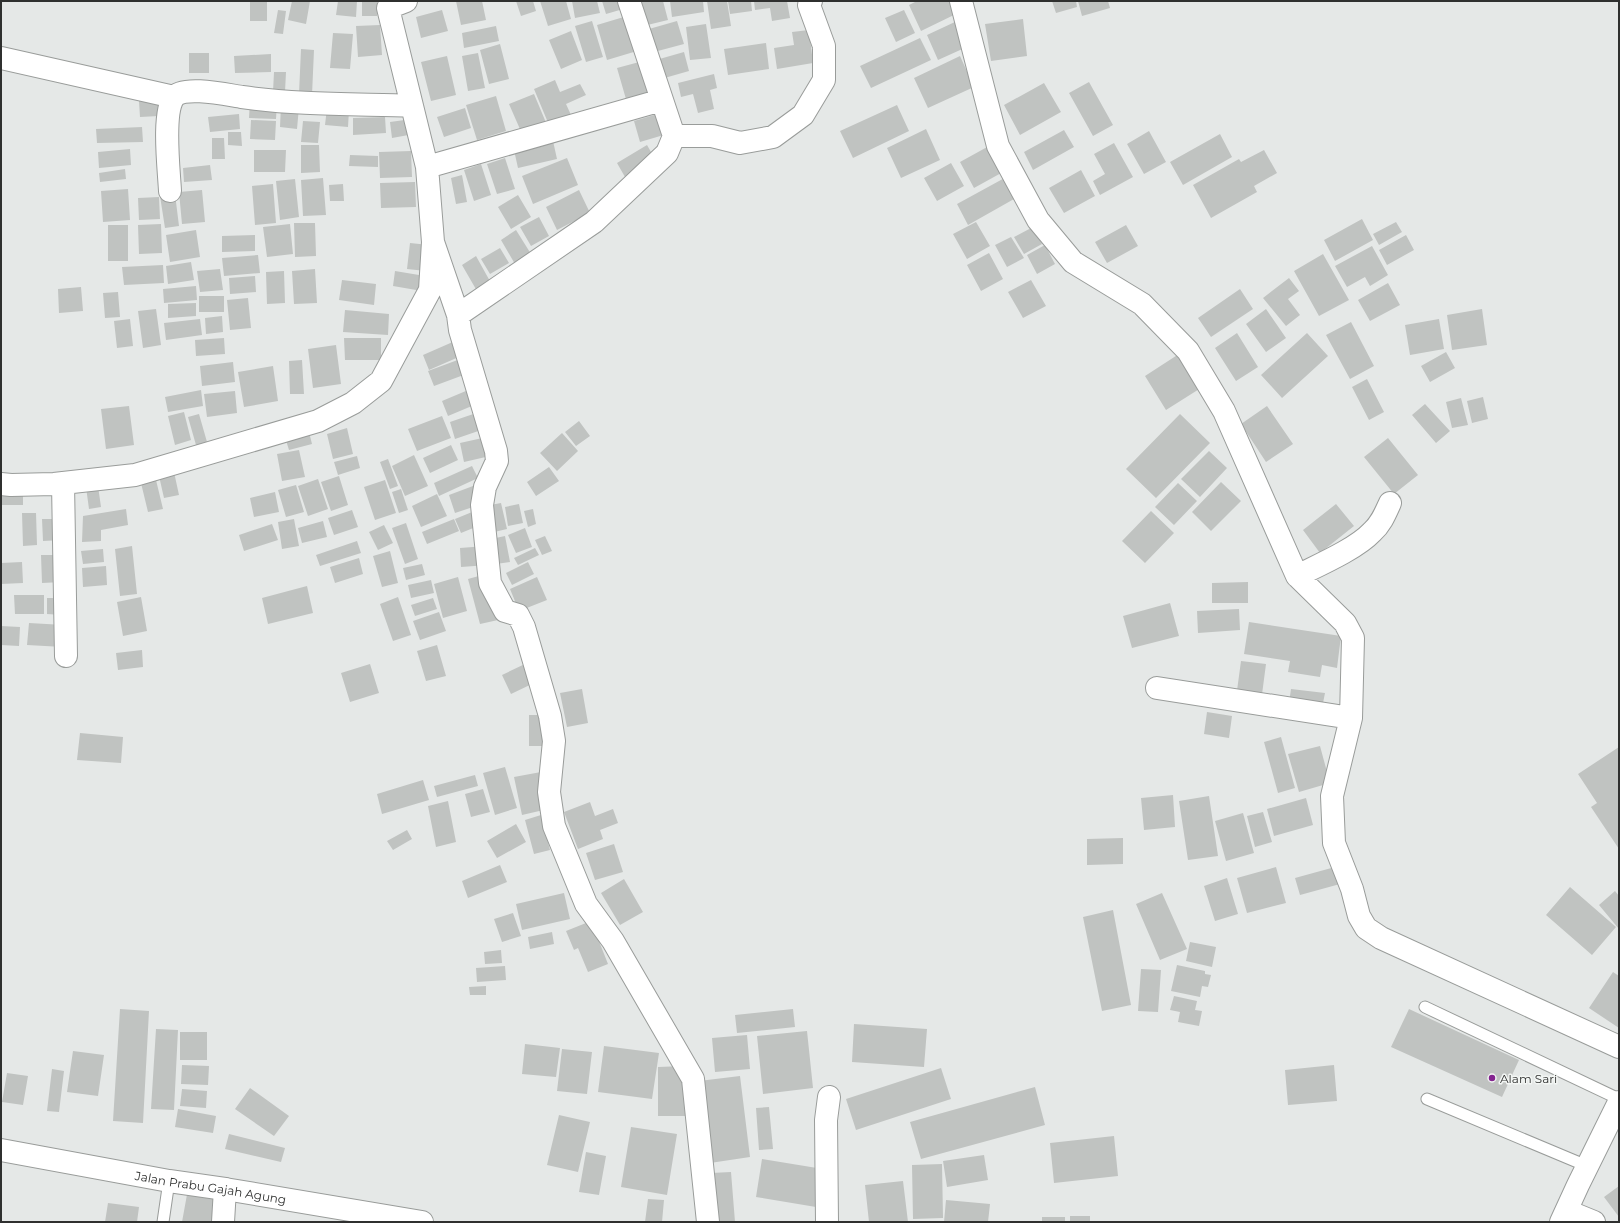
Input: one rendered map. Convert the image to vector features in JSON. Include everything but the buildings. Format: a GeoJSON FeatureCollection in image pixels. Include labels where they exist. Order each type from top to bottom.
{"type":"FeatureCollection","features":[{"type":"Feature","properties":{"kind":"main road"},"geometry":{"type":"LineString","coordinates":[[458,315],[594,222],[667,153],[674,136],[629,1]]}},
{"type":"Feature","properties":{"kind":"main road"},"geometry":{"type":"LineString","coordinates":[[674,136],[712,136],[740,143],[772,137],[803,115],[824,80],[824,46],[809,4],[811,1]]}},
{"type":"Feature","properties":{"kind":"main road"},"geometry":{"type":"LineString","coordinates":[[961,1],[998,146],[1038,220],[1073,262],[1142,304],[1188,351],[1224,411],[1297,576],[1345,623],[1353,638],[1351,718],[1332,796],[1334,843],[1352,889],[1359,916],[1366,928],[1381,938],[1619,1047]]}},
{"type":"Feature","properties":{"kind":"main road"},"geometry":{"type":"LineString","coordinates":[[1,484],[64,484],[135,475],[318,421],[353,403],[381,381],[430,290],[432,242],[427,167],[412,106],[393,3]]}},
{"type":"Feature","properties":{"kind":"main road"},"geometry":{"type":"LineString","coordinates":[[1,58],[174,97]]}},
{"type":"Feature","properties":{"kind":"main road"},"geometry":{"type":"LineString","coordinates":[[170,190],[167,134],[168,110],[174,97],[182,92],[205,92],[260,100],[412,106]]}},
{"type":"Feature","properties":{"kind":"main road"},"geometry":{"type":"LineString","coordinates":[[427,167],[662,100]]}},
{"type":"Feature","properties":{"kind":"main road"},"geometry":{"type":"LineString","coordinates":[[432,242],[458,315],[460,330],[496,451],[497,461],[485,487],[482,505],[490,583],[505,611],[518,615],[524,627],[550,716],[554,741],[549,792],[554,826],[586,904],[613,941],[693,1079],[708,1222]]}},
{"type":"Feature","properties":{"kind":"main road"},"geometry":{"type":"LineString","coordinates":[[64,484],[66,656]]}},
{"type":"Feature","properties":{"kind":"main road"},"geometry":{"type":"LineString","coordinates":[[1297,576],[1327,561],[1371,534],[1380,523],[1390,503]]}},
{"type":"Feature","properties":{"kind":"main road"},"geometry":{"type":"LineString","coordinates":[[1157,688],[1351,718]]}},
{"type":"Feature","properties":{"kind":"main road"},"geometry":{"type":"LineString","coordinates":[[827,1222],[826,1120],[829,1097]]}},
{"type":"Feature","properties":{"kind":"main road"},"geometry":{"type":"LineString","coordinates":[[1594,1222],[1564,1217],[1587,1166],[1619,1102]]}},
{"type":"Feature","properties":{"kind":"main road","name":"Jalan Prabu Gajah Agung"},"geometry":{"type":"LineString","coordinates":[[1,1150],[169,1182],[225,1189],[422,1222]]}},
{"type":"Feature","properties":{"kind":"main road"},"geometry":{"type":"LineString","coordinates":[[223,1222],[225,1189]]}},
{"type":"Feature","properties":{"kind":"lane"},"geometry":{"type":"LineString","coordinates":[[1425,1007],[1619,1099]]}},
{"type":"Feature","properties":{"kind":"lane"},"geometry":{"type":"LineString","coordinates":[[1427,1100],[1587,1166]]}},
{"type":"Feature","properties":{"kind":"lane"},"geometry":{"type":"LineString","coordinates":[[163,1222],[169,1182]]}},
{"type":"Feature","properties":{"kind":"place","name":"Alam Sari"},"geometry":{"type":"Point","coordinates":[1492,1078]}}]}
